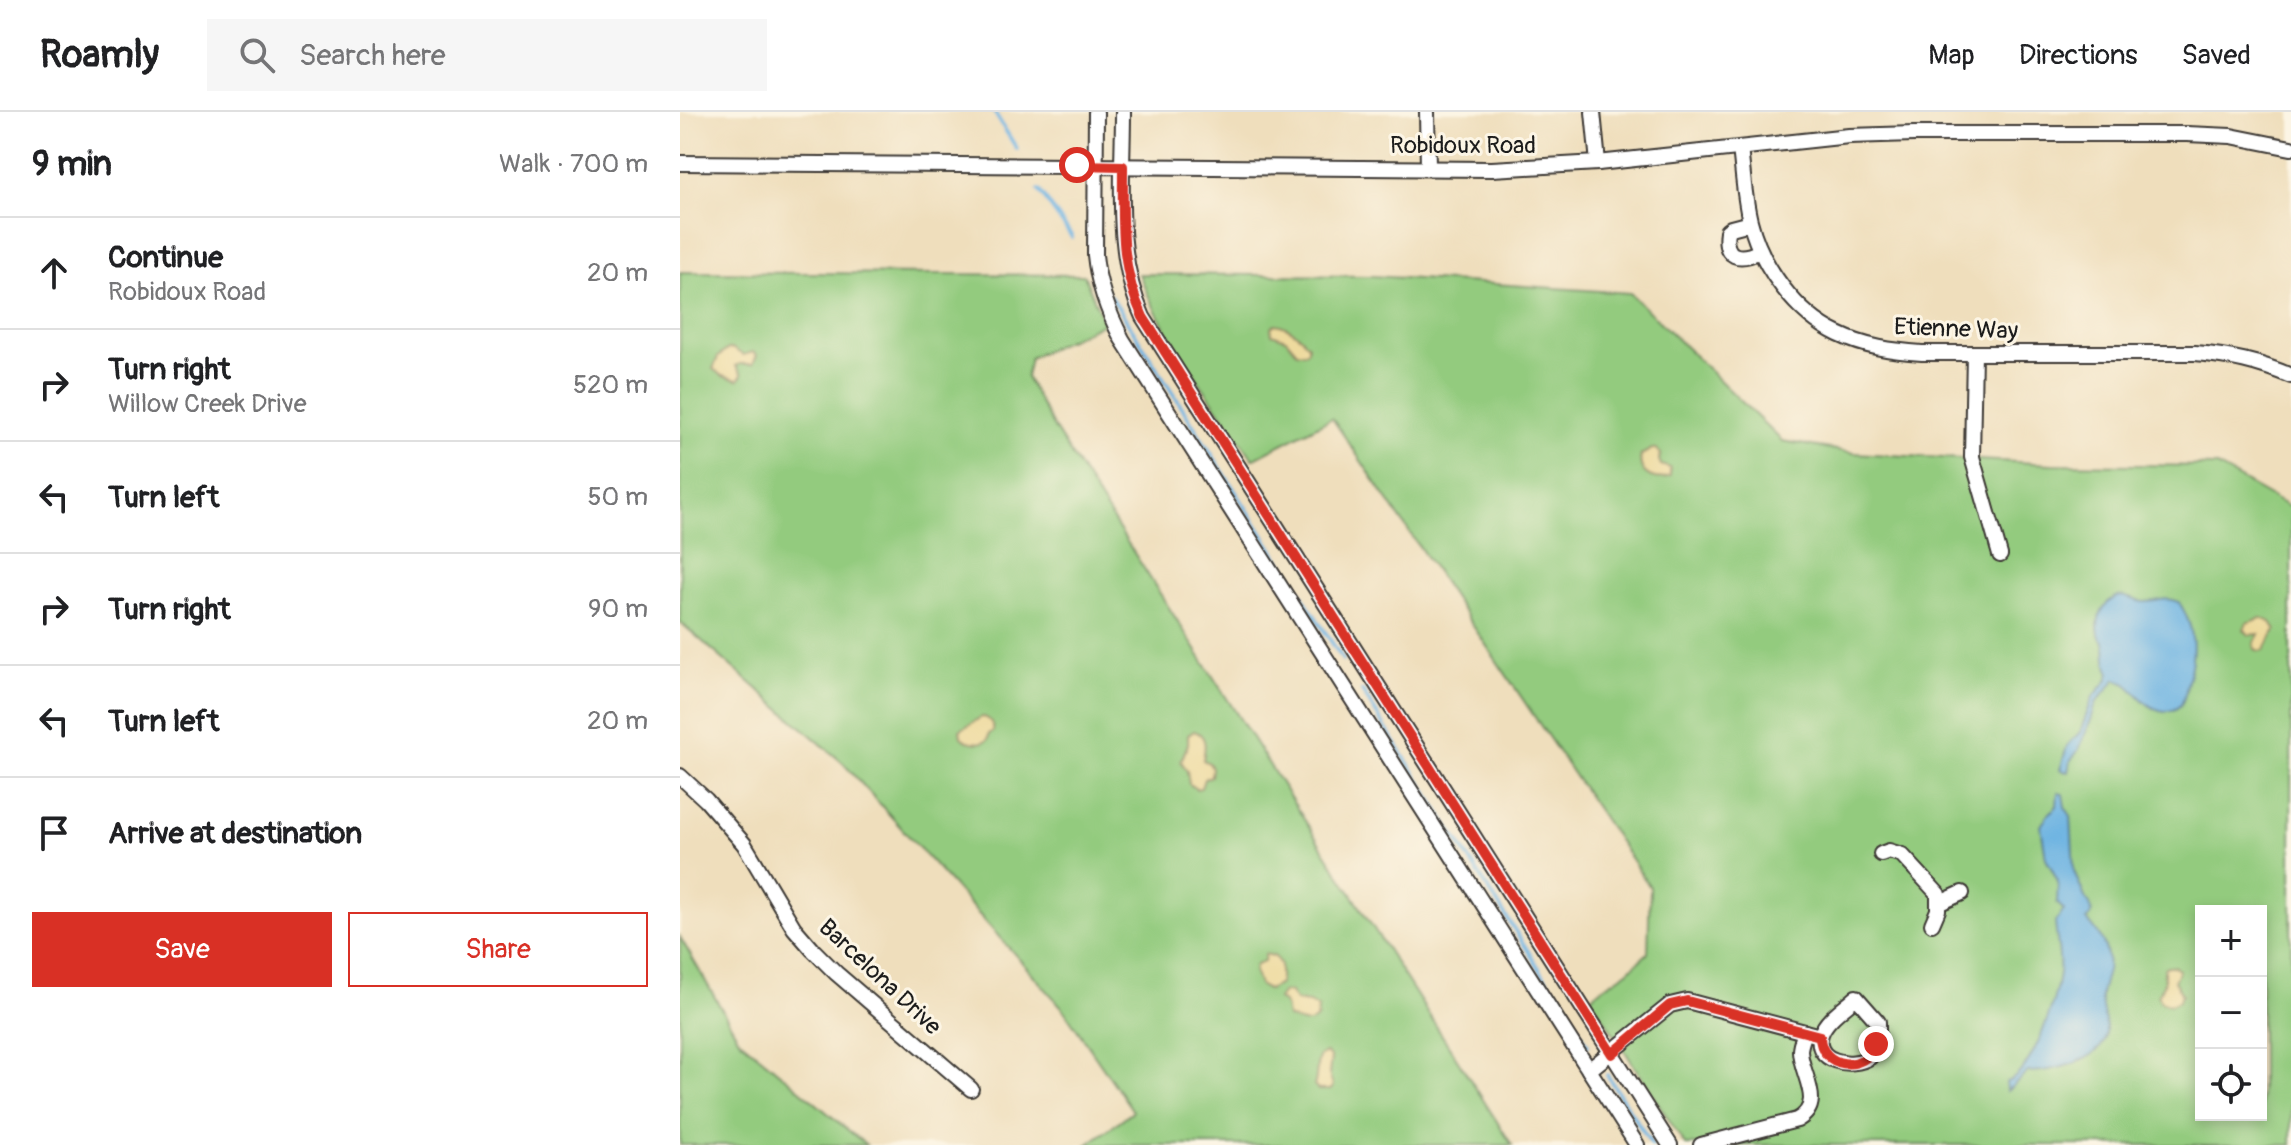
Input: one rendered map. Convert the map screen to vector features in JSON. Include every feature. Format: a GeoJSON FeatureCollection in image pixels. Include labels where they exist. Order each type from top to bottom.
{"type":"FeatureCollection","features":[{"type":"Feature","properties":{"kind":"street"},"geometry":{"type":"LineString","coordinates":[[1096,112],[1096,274],[1109,314],[1122,339],[1637,1145]]}},
{"type":"Feature","properties":{"kind":"street"},"geometry":{"type":"LineString","coordinates":[[1123,112],[1123,249],[1134,298],[1143,317],[1670,1145]]}},
{"type":"Feature","properties":{"kind":"street"},"geometry":{"type":"LineString","coordinates":[[1427,112],[1428,168]]}},
{"type":"Feature","properties":{"kind":"street"},"geometry":{"type":"LineString","coordinates":[[1593,112],[1598,163]]}},
{"type":"Feature","properties":{"kind":"street","name":"Robidoux Road"},"geometry":{"type":"LineString","coordinates":[[680,163],[1492,169],[1598,163],[1849,136],[1914,134],[2187,134],[2231,136],[2291,148]]}},
{"type":"Feature","properties":{"kind":"street","name":"Etienne Way"},"geometry":{"type":"LineString","coordinates":[[1740,148],[1750,223],[1760,251],[1779,283],[1797,303],[1836,333],[1893,351],[2195,353],[2232,356],[2291,376]]}},
{"type":"Feature","properties":{"kind":"street"},"geometry":{"type":"LineString","coordinates":[[1750,223],[1727,231],[1727,243],[1736,257],[1748,257],[1760,251]]}},
{"type":"Feature","properties":{"kind":"street"},"geometry":{"type":"LineString","coordinates":[[1974,353],[1972,457],[2000,555]]}},
{"type":"Feature","properties":{"kind":"street"},"geometry":{"type":"LineString","coordinates":[[1341,681],[1365,665]]}},
{"type":"Feature","properties":{"kind":"street","name":"Barcelona Drive"},"geometry":{"type":"LineString","coordinates":[[680,776],[706,800],[744,844],[794,928],[813,950],[971,1089]]}},
{"type":"Feature","properties":{"kind":"street"},"geometry":{"type":"LineString","coordinates":[[1881,854],[1889,851],[1902,855],[1938,894],[1940,903],[1932,924]]}},
{"type":"Feature","properties":{"kind":"street"},"geometry":{"type":"LineString","coordinates":[[1940,903],[1962,893]]}},
{"type":"Feature","properties":{"kind":"street"},"geometry":{"type":"LineString","coordinates":[[1856,997],[1878,1022],[1878,1037],[1873,1051],[1862,1062],[1854,1064],[1827,1056],[1820,1036],[1826,1024],[1856,997]]}},
{"type":"Feature","properties":{"kind":"street"},"geometry":{"type":"LineString","coordinates":[[1589,1070],[1670,1005],[1678,1002],[1687,1001],[1820,1036]]}},
{"type":"Feature","properties":{"kind":"street"},"geometry":{"type":"LineString","coordinates":[[1701,1145],[1797,1120],[1807,1112],[1811,1105],[1810,1089],[1800,1051],[1805,1032]]}},
{"type":"Feature","properties":{"kind":"green space"},"geometry":{"type":"Polygon","coordinates":[[[680,272],[1084,275],[1104,323],[1030,358],[1026,377],[1053,426],[1512,1145],[1087,1145],[1133,1111],[1061,1006],[843,763],[680,622],[680,272]]]}},
{"type":"Feature","properties":{"kind":"green space"},"geometry":{"type":"Polygon","coordinates":[[[1139,274],[1373,276],[1630,293],[1782,441],[1854,453],[2052,464],[2217,466],[2291,508],[2291,1145],[1685,1145],[1590,997],[1648,953],[1650,887],[1332,418],[1253,459],[1162,323],[1139,274]]]}},
{"type":"Feature","properties":{"kind":"green space"},"geometry":{"type":"Polygon","coordinates":[[[680,937],[739,1039],[866,1145],[680,1145],[680,937]]]}},
{"type":"Feature","properties":{"kind":"sand"},"geometry":{"type":"Polygon","coordinates":[[[1275,324],[1298,335],[1308,345],[1308,350],[1297,352],[1286,339],[1272,334],[1271,327],[1275,324]]]}},
{"type":"Feature","properties":{"kind":"sand"},"geometry":{"type":"Polygon","coordinates":[[[728,349],[743,355],[753,352],[757,355],[753,364],[736,366],[742,375],[738,380],[722,376],[713,369],[718,357],[728,349]]]}},
{"type":"Feature","properties":{"kind":"sand"},"geometry":{"type":"Polygon","coordinates":[[[1652,449],[1661,454],[1661,465],[1670,468],[1670,476],[1652,477],[1641,467],[1641,455],[1652,449]]]}},
{"type":"Feature","properties":{"kind":"sand"},"geometry":{"type":"Polygon","coordinates":[[[2261,618],[2271,622],[2276,630],[2264,650],[2259,651],[2254,644],[2259,634],[2249,635],[2244,629],[2247,623],[2261,618]]]}},
{"type":"Feature","properties":{"kind":"sand"},"geometry":{"type":"Polygon","coordinates":[[[982,717],[993,726],[988,739],[974,742],[961,737],[960,730],[982,717]]]}},
{"type":"Feature","properties":{"kind":"sand"},"geometry":{"type":"Polygon","coordinates":[[[1194,731],[1204,739],[1203,760],[1212,768],[1211,776],[1204,779],[1201,788],[1196,789],[1189,784],[1181,761],[1188,735],[1194,731]]]}},
{"type":"Feature","properties":{"kind":"sand"},"geometry":{"type":"Polygon","coordinates":[[[1265,954],[1274,956],[1280,964],[1280,984],[1268,990],[1259,985],[1254,971],[1256,965],[1264,961],[1265,954]]]}},
{"type":"Feature","properties":{"kind":"sand"},"geometry":{"type":"Polygon","coordinates":[[[2167,966],[2179,970],[2174,981],[2182,994],[2179,1001],[2171,1005],[2161,1002],[2158,996],[2167,966]]]}},
{"type":"Feature","properties":{"kind":"sand"},"geometry":{"type":"Polygon","coordinates":[[[1283,992],[1289,992],[1296,1001],[1318,1008],[1317,1019],[1306,1023],[1287,1017],[1285,1005],[1278,999],[1283,992]]]}},
{"type":"Feature","properties":{"kind":"sand"},"geometry":{"type":"Polygon","coordinates":[[[1326,1053],[1331,1058],[1329,1074],[1333,1086],[1331,1090],[1318,1090],[1314,1086],[1318,1062],[1320,1055],[1326,1053]]]}},
{"type":"Feature","properties":{"kind":"water"},"geometry":{"type":"Polygon","coordinates":[[[2119,596],[2142,602],[2166,599],[2179,602],[2189,623],[2193,643],[2184,699],[2176,709],[2158,710],[2116,679],[2096,703],[2068,772],[2060,770],[2067,746],[2080,732],[2093,697],[2110,673],[2098,622],[2105,606],[2119,596]]]}},
{"type":"Feature","properties":{"kind":"water"},"geometry":{"type":"Polygon","coordinates":[[[2058,793],[2063,794],[2065,807],[2071,816],[2074,871],[2091,907],[2091,916],[2087,920],[2106,950],[2107,971],[2101,995],[2106,1033],[2103,1043],[2087,1058],[2062,1067],[2028,1072],[2007,1091],[2006,1082],[2016,1076],[2034,1051],[2057,985],[2059,960],[2055,922],[2064,910],[2057,903],[2058,881],[2046,858],[2041,826],[2057,806],[2058,793]]]}},
{"type":"Feature","properties":{"kind":"waterway"},"geometry":{"type":"LineString","coordinates":[[994,112],[1017,149]]}},
{"type":"Feature","properties":{"kind":"waterway"},"geometry":{"type":"LineString","coordinates":[[1039,190],[1072,237]]}},
{"type":"Feature","properties":{"kind":"waterway"},"geometry":{"type":"LineString","coordinates":[[1111,296],[1343,660]]}},
{"type":"Feature","properties":{"kind":"waterway"},"geometry":{"type":"LineString","coordinates":[[1362,691],[1588,1045]]}},
{"type":"Feature","properties":{"kind":"waterway"},"geometry":{"type":"LineString","coordinates":[[1607,1075],[1652,1145]]}},
{"type":"Feature","properties":{"kind":"route"},"geometry":{"type":"LineString","coordinates":[[1077,165],[1123,166],[1123,249],[1134,298],[1143,317],[1612,1054],[1670,1005],[1687,1001],[1820,1036],[1823,1050],[1833,1060],[1854,1064],[1862,1062],[1870,1057],[1876,1044]]}}]}
